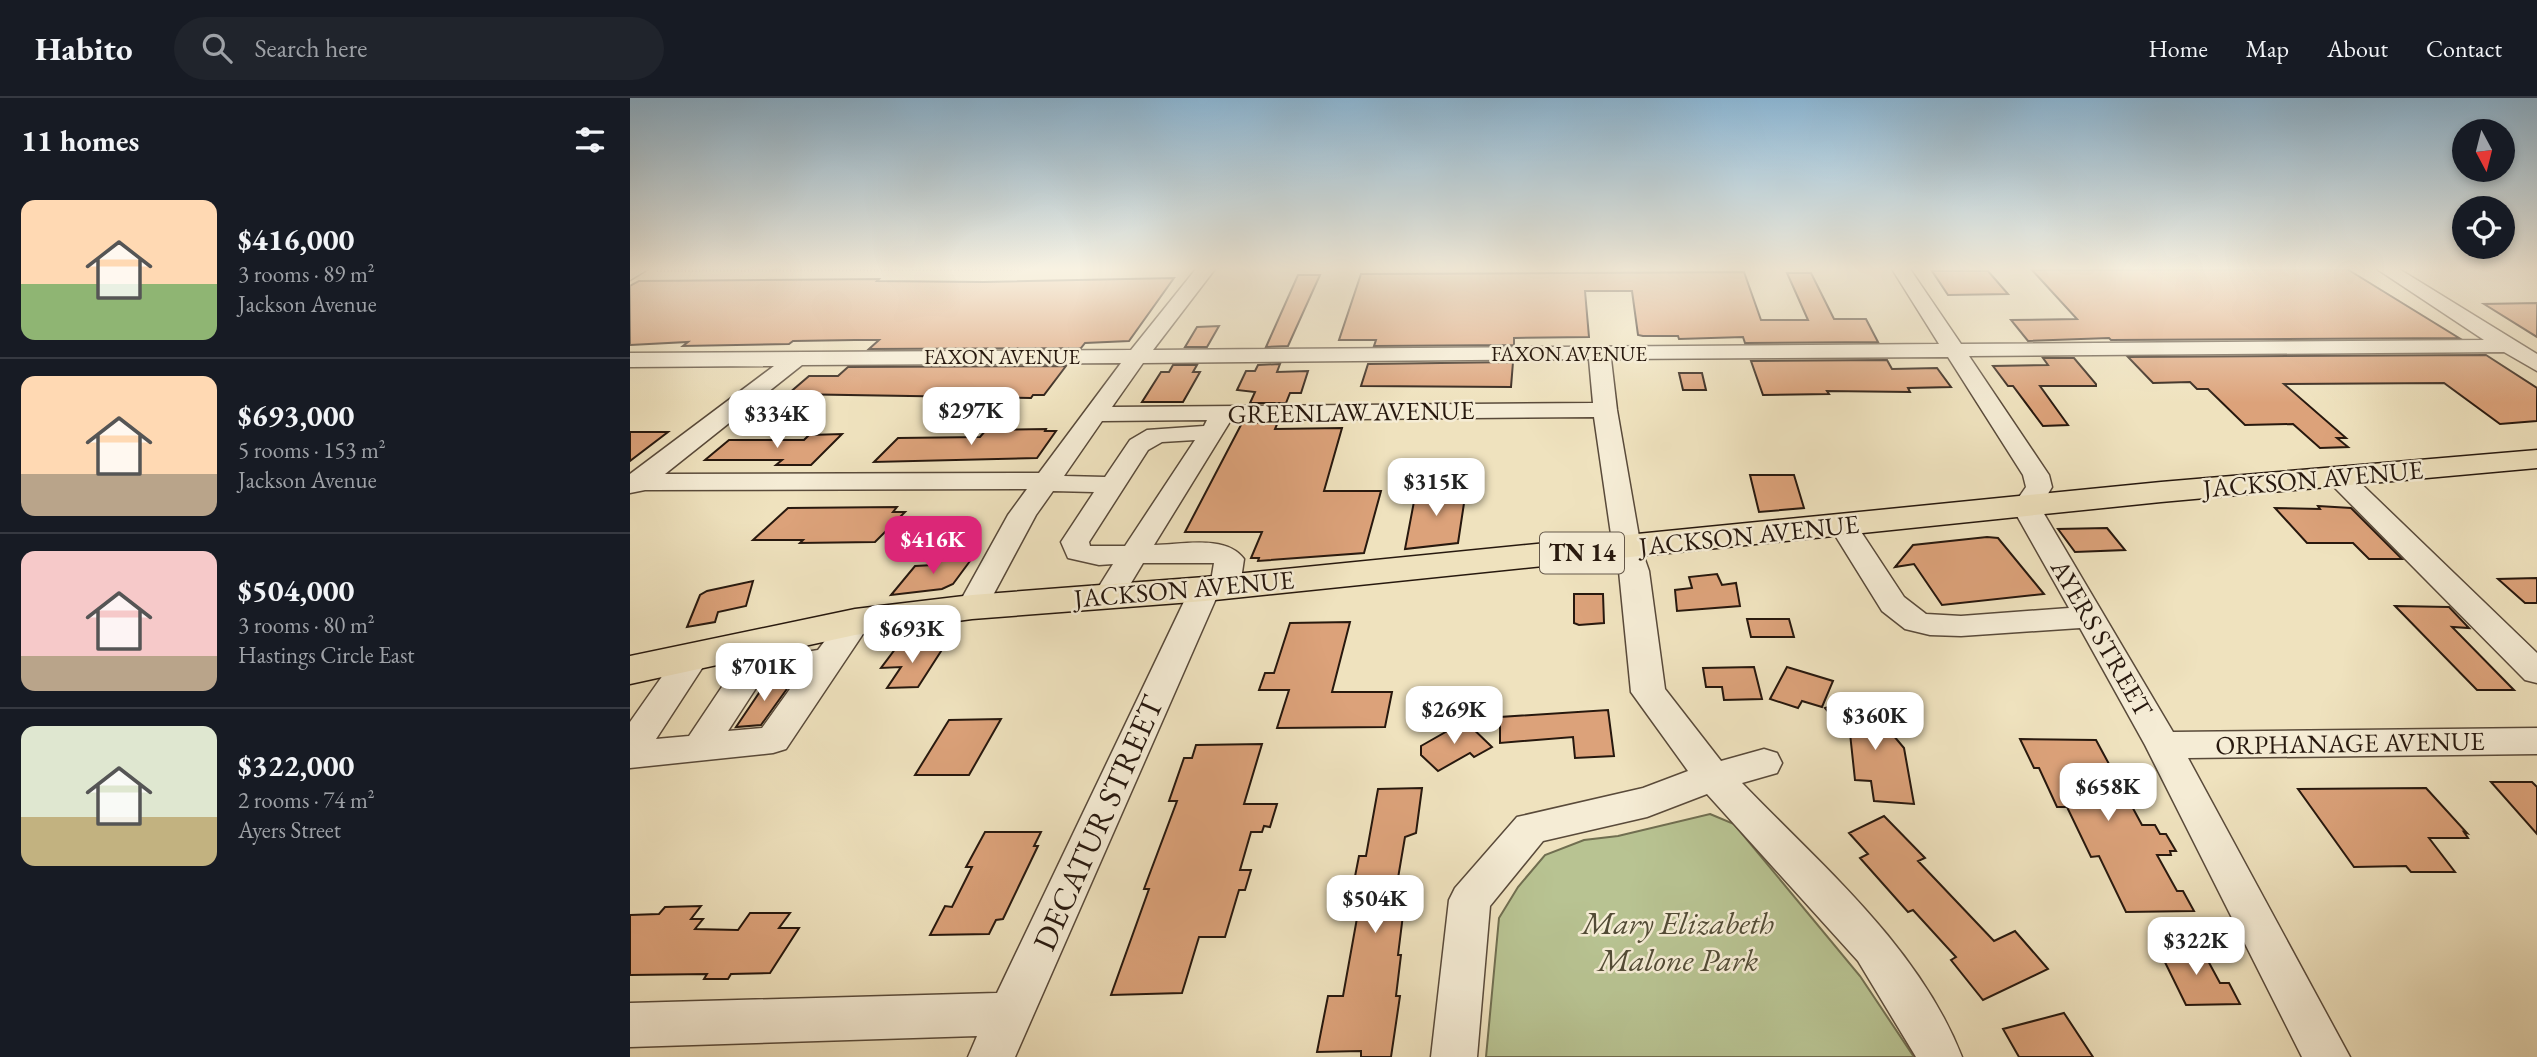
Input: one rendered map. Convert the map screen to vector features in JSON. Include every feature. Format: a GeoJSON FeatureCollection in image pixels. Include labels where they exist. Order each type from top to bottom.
{"type":"FeatureCollection","features":[{"type":"Feature","properties":{"kind":"main road","name":"JACKSON AVENUE"},"geometry":{"type":"LineString","coordinates":[[630,670],[855,622],[972,607],[1215,588],[2026,506],[2537,459]]}},
{"type":"Feature","properties":{"kind":"street"},"geometry":{"type":"LineString","coordinates":[[972,607],[1022,515],[1171,314]]}},
{"type":"Feature","properties":{"kind":"street"},"geometry":{"type":"LineString","coordinates":[[1930,314],[2036,475],[2039,487],[2026,506]]}},
{"type":"Feature","properties":{"kind":"street"},"geometry":{"type":"LineString","coordinates":[[2457,314],[2537,364]]}},
{"type":"Feature","properties":{"kind":"street","name":"FAXON AVENUE"},"geometry":{"type":"LineString","coordinates":[[630,360],[1600,355],[2508,346]]}},
{"type":"Feature","properties":{"kind":"street"},"geometry":{"type":"LineString","coordinates":[[1600,355],[1605,410],[1627,548],[1634,570],[1648,692],[1713,777],[1873,947],[1933,1041],[1939,1057]]}},
{"type":"Feature","properties":{"kind":"street"},"geometry":{"type":"LineString","coordinates":[[633,484],[796,359]]}},
{"type":"Feature","properties":{"kind":"street","name":"GREENLAW AVENUE"},"geometry":{"type":"LineString","coordinates":[[1097,414],[1217,423],[1605,410]]}},
{"type":"Feature","properties":{"kind":"street"},"geometry":{"type":"LineString","coordinates":[[1215,588],[1230,566],[1229,559],[1223,554],[1214,552],[1099,556],[1078,552],[1075,542],[1139,445],[1147,439],[1217,423]]}},
{"type":"Feature","properties":{"kind":"street"},"geometry":{"type":"LineString","coordinates":[[1108,596],[1217,423]]}},
{"type":"Feature","properties":{"kind":"street"},"geometry":{"type":"LineString","coordinates":[[2340,478],[2537,672]]}},
{"type":"Feature","properties":{"kind":"street"},"geometry":{"type":"LineString","coordinates":[[633,484],[1047,482],[1113,485]]}},
{"type":"Feature","properties":{"kind":"street","name":"AYERS STREET"},"geometry":{"type":"LineString","coordinates":[[2026,506],[2163,745],[2327,1057]]}},
{"type":"Feature","properties":{"kind":"street"},"geometry":{"type":"LineString","coordinates":[[1842,524],[1892,604],[1916,622],[1961,626],[2090,617]]}},
{"type":"Feature","properties":{"kind":"street","name":"DECATUR STREET"},"geometry":{"type":"LineString","coordinates":[[991,1057],[1215,588]]}},
{"type":"Feature","properties":{"kind":"street"},"geometry":{"type":"LineString","coordinates":[[630,755],[772,740],[855,622]]}},
{"type":"Feature","properties":{"kind":"street"},"geometry":{"type":"LineString","coordinates":[[700,747],[769,641]]}},
{"type":"Feature","properties":{"kind":"street"},"geometry":{"type":"LineString","coordinates":[[630,749],[694,656]]}},
{"type":"Feature","properties":{"kind":"street"},"geometry":{"type":"LineString","coordinates":[[749,672],[827,660]]}},
{"type":"Feature","properties":{"kind":"street","name":"ORPHANAGE AVENUE"},"geometry":{"type":"LineString","coordinates":[[2163,745],[2537,741]]}},
{"type":"Feature","properties":{"kind":"street"},"geometry":{"type":"LineString","coordinates":[[1454,1057],[1471,900],[1531,828],[1647,802],[1713,777],[1764,762]]}},
{"type":"Feature","properties":{"kind":"street"},"geometry":{"type":"LineString","coordinates":[[630,1025],[1011,1014]]}},
{"type":"Feature","properties":{"kind":"green space","name":"Mary Elizabeth Malone Park"},"geometry":{"type":"Polygon","coordinates":[[[1710,814],[1734,824],[1860,976],[1914,1057],[1486,1057],[1499,918],[1518,887],[1545,855],[1584,840],[1618,836],[1710,814]]]}},
{"type":"Feature","properties":{"kind":"building"},"geometry":{"type":"Polygon","coordinates":[[[630,314],[1148,314],[1129,341],[1085,343],[1081,348],[869,349],[879,340],[793,341],[789,344],[683,346],[688,342],[630,345],[630,314]]]}},
{"type":"Feature","properties":{"kind":"building"},"geometry":{"type":"Polygon","coordinates":[[[1281,314],[1303,314],[1288,346],[1266,347],[1281,314]]]}},
{"type":"Feature","properties":{"kind":"building"},"geometry":{"type":"Polygon","coordinates":[[[1348,314],[1587,314],[1589,337],[1514,338],[1514,345],[1374,346],[1376,340],[1339,340],[1348,314]]]}},
{"type":"Feature","properties":{"kind":"building"},"geometry":{"type":"Polygon","coordinates":[[[1635,314],[1759,314],[1761,320],[1808,320],[1805,314],[1831,314],[1834,319],[1866,319],[1878,342],[1745,343],[1743,337],[1679,339],[1678,336],[1638,335],[1635,314]]]}},
{"type":"Feature","properties":{"kind":"building"},"geometry":{"type":"Polygon","coordinates":[[[2072,314],[2420,314],[2459,338],[2109,338],[2028,341],[2011,320],[2077,319],[2072,314]]]}},
{"type":"Feature","properties":{"kind":"building"},"geometry":{"type":"Polygon","coordinates":[[[2500,314],[2537,314],[2537,337],[2500,314]]]}},
{"type":"Feature","properties":{"kind":"building"},"geometry":{"type":"Polygon","coordinates":[[[1219,326],[1207,347],[1185,347],[1197,327],[1219,326]]]}},
{"type":"Feature","properties":{"kind":"building"},"geometry":{"type":"Polygon","coordinates":[[[2486,355],[2537,388],[2537,421],[2500,424],[2444,383],[2284,384],[2346,438],[2337,438],[2348,447],[2320,448],[2293,424],[2245,425],[2208,389],[2197,389],[2190,382],[2153,383],[2128,357],[2486,355]]]}},
{"type":"Feature","properties":{"kind":"building"},"geometry":{"type":"Polygon","coordinates":[[[2043,358],[2074,358],[2096,384],[2040,386],[2068,425],[2043,426],[2013,386],[2008,386],[1993,366],[2048,365],[2043,358]]]}},
{"type":"Feature","properties":{"kind":"building"},"geometry":{"type":"Polygon","coordinates":[[[1887,360],[1892,369],[1937,368],[1951,387],[1908,388],[1910,392],[1827,391],[1829,394],[1763,395],[1751,361],[1887,360]]]}},
{"type":"Feature","properties":{"kind":"building"},"geometry":{"type":"Polygon","coordinates":[[[1513,362],[1511,387],[1361,386],[1368,364],[1513,362]]]}},
{"type":"Feature","properties":{"kind":"building"},"geometry":{"type":"Polygon","coordinates":[[[1280,364],[1277,372],[1308,371],[1301,393],[1290,393],[1286,403],[1250,403],[1255,392],[1237,390],[1246,371],[1255,371],[1258,365],[1280,364]]]}},
{"type":"Feature","properties":{"kind":"building"},"geometry":{"type":"Polygon","coordinates":[[[1173,365],[1197,365],[1193,372],[1200,372],[1183,402],[1142,402],[1161,372],[1169,372],[1173,365]]]}},
{"type":"Feature","properties":{"kind":"building"},"geometry":{"type":"Polygon","coordinates":[[[1066,366],[1044,395],[1033,395],[1031,398],[788,394],[809,376],[838,376],[848,367],[1066,366]]]}},
{"type":"Feature","properties":{"kind":"building"},"geometry":{"type":"Polygon","coordinates":[[[1679,373],[1702,373],[1706,390],[1683,390],[1679,373]]]}},
{"type":"Feature","properties":{"kind":"building"},"geometry":{"type":"Polygon","coordinates":[[[1278,422],[1275,429],[1342,428],[1324,491],[1381,491],[1364,553],[1258,561],[1259,558],[1251,558],[1262,532],[1185,532],[1242,423],[1278,422]]]}},
{"type":"Feature","properties":{"kind":"building"},"geometry":{"type":"Polygon","coordinates":[[[1046,429],[1045,431],[1056,431],[1037,458],[874,462],[898,438],[980,437],[986,430],[1046,429]]]}},
{"type":"Feature","properties":{"kind":"building"},"geometry":{"type":"Polygon","coordinates":[[[630,432],[668,432],[630,461],[630,432]]]}},
{"type":"Feature","properties":{"kind":"building"},"geometry":{"type":"Polygon","coordinates":[[[842,434],[811,465],[776,465],[782,460],[705,460],[729,440],[804,440],[809,435],[842,434]]]}},
{"type":"Feature","properties":{"kind":"building"},"geometry":{"type":"Polygon","coordinates":[[[1750,475],[1794,475],[1804,508],[1759,512],[1750,475]]]}},
{"type":"Feature","properties":{"kind":"building"},"geometry":{"type":"Polygon","coordinates":[[[1466,490],[1458,543],[1405,549],[1416,491],[1466,490]]]}},
{"type":"Feature","properties":{"kind":"building"},"geometry":{"type":"Polygon","coordinates":[[[2318,506],[2351,508],[2402,559],[2369,559],[2353,543],[2307,543],[2275,508],[2320,509],[2318,506]]]}},
{"type":"Feature","properties":{"kind":"building"},"geometry":{"type":"Polygon","coordinates":[[[897,507],[893,512],[905,512],[875,542],[800,543],[803,540],[753,540],[788,508],[897,507]]]}},
{"type":"Feature","properties":{"kind":"building"},"geometry":{"type":"Polygon","coordinates":[[[2107,528],[2125,550],[2075,552],[2058,529],[2107,528]]]}},
{"type":"Feature","properties":{"kind":"building"},"geometry":{"type":"Polygon","coordinates":[[[1998,538],[2044,594],[1942,605],[1914,564],[1895,567],[1913,545],[1998,538]]]}},
{"type":"Feature","properties":{"kind":"building"},"geometry":{"type":"Polygon","coordinates":[[[973,557],[953,584],[942,589],[891,595],[915,566],[933,565],[938,558],[973,557]]]}},
{"type":"Feature","properties":{"kind":"building"},"geometry":{"type":"Polygon","coordinates":[[[1717,574],[1722,585],[1736,583],[1740,606],[1677,611],[1675,590],[1692,588],[1689,577],[1717,574]]]}},
{"type":"Feature","properties":{"kind":"building"},"geometry":{"type":"Polygon","coordinates":[[[2537,578],[2537,603],[2525,603],[2498,579],[2537,578]]]}},
{"type":"Feature","properties":{"kind":"building"},"geometry":{"type":"Polygon","coordinates":[[[753,581],[746,606],[718,612],[715,622],[687,627],[700,595],[753,581]]]}},
{"type":"Feature","properties":{"kind":"building"},"geometry":{"type":"Polygon","coordinates":[[[1574,594],[1603,594],[1604,623],[1574,623],[1574,594]]]}},
{"type":"Feature","properties":{"kind":"building"},"geometry":{"type":"Polygon","coordinates":[[[2395,606],[2449,607],[2469,628],[2452,627],[2514,690],[2477,690],[2395,606]]]}},
{"type":"Feature","properties":{"kind":"building"},"geometry":{"type":"Polygon","coordinates":[[[1747,619],[1789,619],[1794,637],[1751,637],[1747,619]]]}},
{"type":"Feature","properties":{"kind":"building"},"geometry":{"type":"Polygon","coordinates":[[[1350,622],[1332,692],[1392,692],[1385,727],[1277,728],[1289,690],[1259,690],[1265,673],[1274,673],[1290,623],[1350,622]]]}},
{"type":"Feature","properties":{"kind":"building"},"geometry":{"type":"Polygon","coordinates":[[[945,645],[918,687],[887,688],[901,667],[881,668],[896,648],[945,645]]]}},
{"type":"Feature","properties":{"kind":"building"},"geometry":{"type":"Polygon","coordinates":[[[1754,667],[1762,699],[1724,700],[1722,687],[1706,687],[1703,668],[1754,667]]]}},
{"type":"Feature","properties":{"kind":"building"},"geometry":{"type":"Polygon","coordinates":[[[1787,667],[1833,681],[1822,707],[1802,701],[1798,708],[1770,699],[1787,667]]]}},
{"type":"Feature","properties":{"kind":"building"},"geometry":{"type":"Polygon","coordinates":[[[794,679],[761,725],[736,727],[765,684],[794,679]]]}},
{"type":"Feature","properties":{"kind":"building"},"geometry":{"type":"Polygon","coordinates":[[[1861,697],[1904,748],[1914,804],[1874,801],[1871,781],[1855,780],[1849,724],[1840,726],[1825,708],[1861,697]]]}},
{"type":"Feature","properties":{"kind":"building"},"geometry":{"type":"Polygon","coordinates":[[[1608,710],[1614,756],[1575,758],[1573,737],[1500,743],[1500,717],[1608,710]]]}},
{"type":"Feature","properties":{"kind":"building"},"geometry":{"type":"Polygon","coordinates":[[[1001,719],[969,775],[915,775],[949,720],[1001,719]]]}},
{"type":"Feature","properties":{"kind":"building"},"geometry":{"type":"Polygon","coordinates":[[[1465,721],[1492,747],[1474,757],[1470,753],[1438,771],[1421,755],[1421,746],[1465,721]]]}},
{"type":"Feature","properties":{"kind":"building"},"geometry":{"type":"Polygon","coordinates":[[[2020,739],[2096,740],[2142,825],[2155,825],[2160,834],[2166,834],[2176,851],[2170,851],[2171,855],[2157,855],[2177,891],[2183,891],[2194,911],[2126,912],[2099,856],[2091,857],[2067,807],[2057,807],[2039,768],[2034,768],[2020,739]]]}},
{"type":"Feature","properties":{"kind":"building"},"geometry":{"type":"Polygon","coordinates":[[[1262,744],[1244,804],[1277,804],[1270,827],[1264,826],[1262,832],[1251,832],[1240,870],[1251,870],[1245,890],[1239,890],[1225,937],[1199,937],[1182,993],[1111,995],[1149,889],[1144,889],[1177,801],[1169,801],[1184,758],[1192,758],[1196,745],[1262,744]]]}},
{"type":"Feature","properties":{"kind":"building"},"geometry":{"type":"Polygon","coordinates":[[[2491,782],[2532,782],[2537,787],[2537,834],[2491,782]]]}},
{"type":"Feature","properties":{"kind":"building"},"geometry":{"type":"Polygon","coordinates":[[[1422,788],[1416,833],[1405,837],[1398,878],[1416,878],[1412,907],[1404,907],[1396,996],[1400,996],[1391,1057],[1361,1057],[1361,1051],[1317,1052],[1328,996],[1343,996],[1359,907],[1349,907],[1359,856],[1366,856],[1378,789],[1422,788]]]}},
{"type":"Feature","properties":{"kind":"building"},"geometry":{"type":"Polygon","coordinates":[[[2426,788],[2467,833],[2464,832],[2468,838],[2429,838],[2455,872],[2411,872],[2406,866],[2354,867],[2298,789],[2426,788]]]}},
{"type":"Feature","properties":{"kind":"building"},"geometry":{"type":"Polygon","coordinates":[[[1884,816],[1925,858],[1918,861],[1994,941],[2015,931],[2048,969],[1983,1000],[1951,960],[1956,957],[1913,910],[1908,912],[1860,858],[1868,854],[1849,833],[1884,816]]]}},
{"type":"Feature","properties":{"kind":"building"},"geometry":{"type":"Polygon","coordinates":[[[985,832],[1041,832],[1034,846],[1038,846],[1003,919],[996,920],[989,934],[930,935],[945,906],[952,907],[972,867],[966,867],[985,832]]]}},
{"type":"Feature","properties":{"kind":"building"},"geometry":{"type":"Polygon","coordinates":[[[701,906],[691,919],[703,919],[695,929],[738,930],[750,913],[790,913],[779,928],[799,928],[770,973],[731,974],[728,979],[704,979],[707,974],[630,975],[630,915],[659,914],[665,907],[701,906]]]}},
{"type":"Feature","properties":{"kind":"building"},"geometry":{"type":"Polygon","coordinates":[[[2157,946],[2200,946],[2220,983],[2229,983],[2240,1004],[2186,1005],[2157,946]]]}},
{"type":"Feature","properties":{"kind":"building"},"geometry":{"type":"Polygon","coordinates":[[[2064,1013],[2093,1057],[2019,1057],[2003,1029],[2064,1013]]]}}]}
